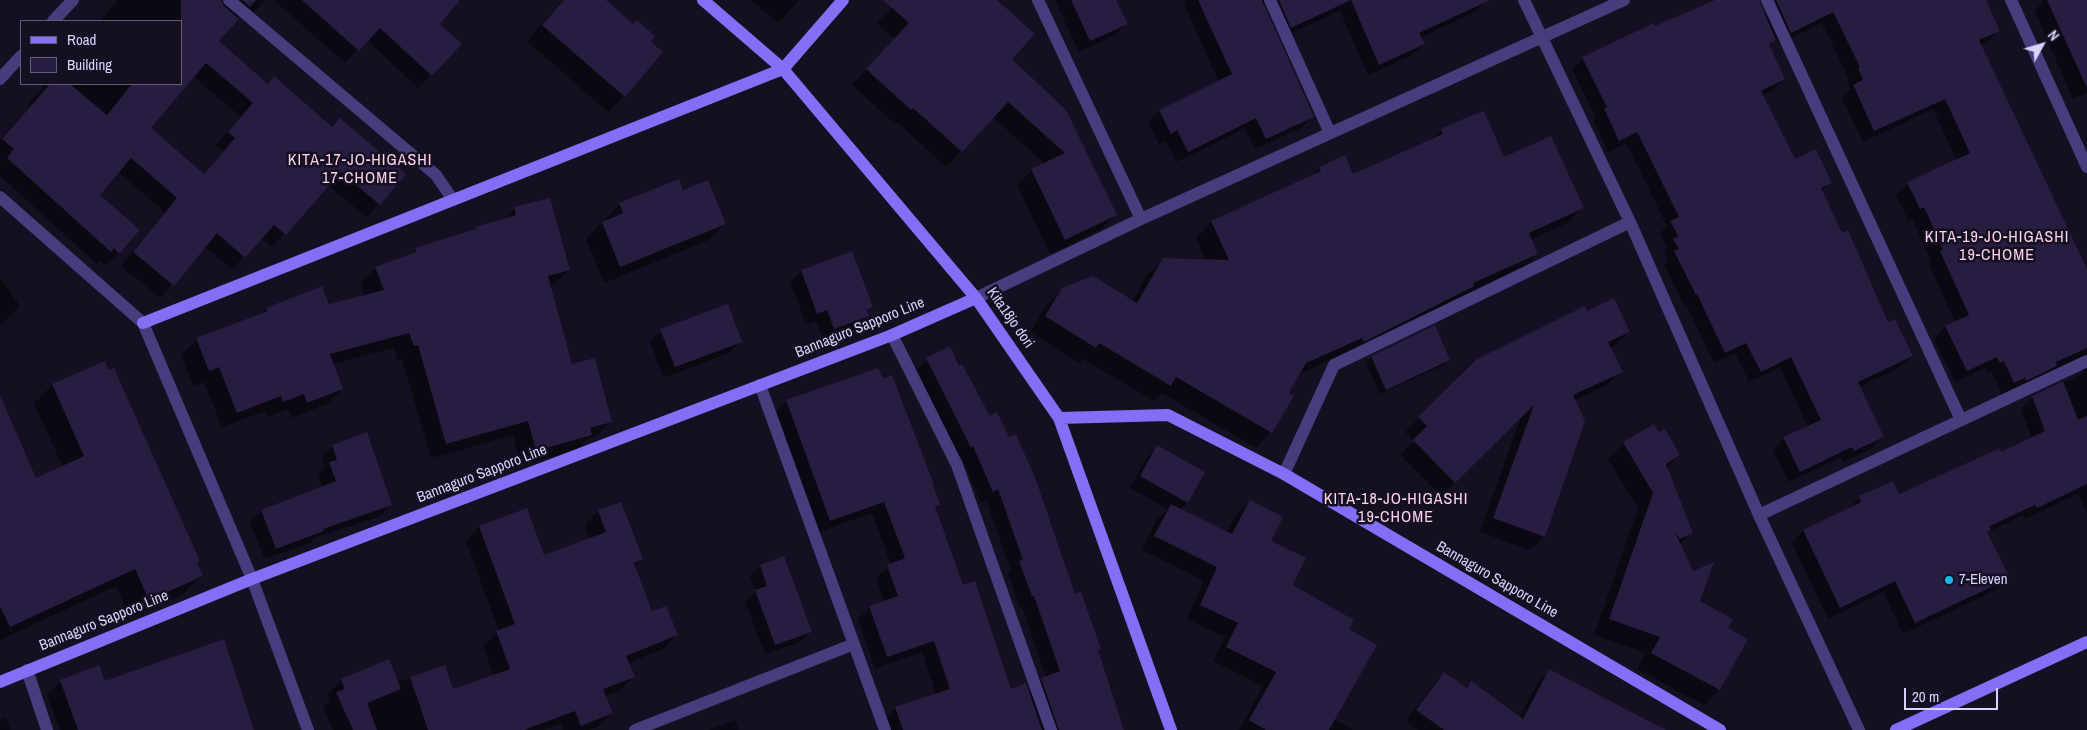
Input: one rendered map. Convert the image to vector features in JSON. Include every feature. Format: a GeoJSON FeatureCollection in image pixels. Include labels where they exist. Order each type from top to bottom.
{"type":"FeatureCollection","features":[{"type":"Feature","properties":{"kind":"main road","name":"Kita18jo dori"},"geometry":{"type":"LineString","coordinates":[[703,0],[783,68],[976,298],[1059,418],[1171,730]]}},
{"type":"Feature","properties":{"kind":"main road"},"geometry":{"type":"LineString","coordinates":[[143,323],[783,68],[843,0]]}},
{"type":"Feature","properties":{"kind":"main road","name":"Bannaguro Sapporo Line"},"geometry":{"type":"LineString","coordinates":[[0,682],[252,579],[892,335],[976,298]]}},
{"type":"Feature","properties":{"kind":"main road","name":"Bannaguro Sapporo Line"},"geometry":{"type":"LineString","coordinates":[[1059,418],[1168,414],[1284,474],[1720,730]]}},
{"type":"Feature","properties":{"kind":"main road"},"geometry":{"type":"LineString","coordinates":[[1896,730],[2087,642]]}},
{"type":"Feature","properties":{"kind":"street"},"geometry":{"type":"LineString","coordinates":[[54,20],[72,0]]}},
{"type":"Feature","properties":{"kind":"street"},"geometry":{"type":"LineString","coordinates":[[229,0],[436,175],[453,200]]}},
{"type":"Feature","properties":{"kind":"street"},"geometry":{"type":"LineString","coordinates":[[1038,0],[1141,219]]}},
{"type":"Feature","properties":{"kind":"street"},"geometry":{"type":"LineString","coordinates":[[1270,0],[1330,133]]}},
{"type":"Feature","properties":{"kind":"street"},"geometry":{"type":"LineString","coordinates":[[1524,0],[1630,222],[1759,515],[1859,730]]}},
{"type":"Feature","properties":{"kind":"street"},"geometry":{"type":"LineString","coordinates":[[976,298],[1141,219],[1624,0]]}},
{"type":"Feature","properties":{"kind":"street"},"geometry":{"type":"LineString","coordinates":[[1767,0],[1961,420]]}},
{"type":"Feature","properties":{"kind":"street"},"geometry":{"type":"LineString","coordinates":[[2011,0],[2087,166]]}},
{"type":"Feature","properties":{"kind":"street"},"geometry":{"type":"LineString","coordinates":[[0,79],[20,57]]}},
{"type":"Feature","properties":{"kind":"street"},"geometry":{"type":"LineString","coordinates":[[0,197],[143,323],[252,579],[308,730]]}},
{"type":"Feature","properties":{"kind":"street"},"geometry":{"type":"LineString","coordinates":[[1284,474],[1334,365],[1630,222]]}},
{"type":"Feature","properties":{"kind":"street"},"geometry":{"type":"LineString","coordinates":[[892,335],[957,464],[1052,730]]}},
{"type":"Feature","properties":{"kind":"street"},"geometry":{"type":"LineString","coordinates":[[1759,515],[2087,361]]}},
{"type":"Feature","properties":{"kind":"street"},"geometry":{"type":"LineString","coordinates":[[760,385],[885,730]]}},
{"type":"Feature","properties":{"kind":"street"},"geometry":{"type":"LineString","coordinates":[[635,730],[854,644]]}},
{"type":"Feature","properties":{"kind":"street"},"geometry":{"type":"LineString","coordinates":[[27,670],[47,730]]}},
{"type":"Feature","properties":{"kind":"building"},"geometry":{"type":"Polygon","coordinates":[[[181,0],[221,0],[224,6],[239,19],[219,41],[268,84],[274,76],[332,127],[340,118],[406,174],[380,205],[341,172],[286,235],[274,225],[245,258],[217,233],[174,286],[133,252],[177,198],[131,158],[100,195],[140,230],[119,254],[114,248],[111,252],[7,158],[14,149],[2,139],[49,85],[71,85],[107,115],[131,85],[182,85],[181,0]],[[206,63],[151,128],[204,174],[235,138],[228,132],[253,103],[206,63]]]}},
{"type":"Feature","properties":{"kind":"building"},"geometry":{"type":"Polygon","coordinates":[[[242,0],[256,0],[250,7],[242,0]]]}},
{"type":"Feature","properties":{"kind":"building"},"geometry":{"type":"Polygon","coordinates":[[[302,0],[460,0],[440,24],[462,44],[432,76],[380,28],[359,51],[302,0]]]}},
{"type":"Feature","properties":{"kind":"building"},"geometry":{"type":"Polygon","coordinates":[[[564,0],[606,0],[633,24],[637,20],[655,36],[651,42],[663,52],[625,97],[542,25],[564,0]]]}},
{"type":"Feature","properties":{"kind":"building"},"geometry":{"type":"Polygon","coordinates":[[[883,0],[997,0],[1035,34],[1012,59],[1066,110],[1117,215],[1065,240],[1031,169],[1065,153],[1008,102],[962,152],[913,108],[911,110],[866,69],[909,23],[883,0]]]}},
{"type":"Feature","properties":{"kind":"building"},"geometry":{"type":"Polygon","coordinates":[[[1071,0],[1116,0],[1128,24],[1090,41],[1071,0]]]}},
{"type":"Feature","properties":{"kind":"building"},"geometry":{"type":"Polygon","coordinates":[[[1198,0],[1262,0],[1314,117],[1266,139],[1256,118],[1188,152],[1177,130],[1171,134],[1159,110],[1232,74],[1198,0]]]}},
{"type":"Feature","properties":{"kind":"building"},"geometry":{"type":"Polygon","coordinates":[[[1279,0],[1351,0],[1291,28],[1279,0]]]}},
{"type":"Feature","properties":{"kind":"building"},"geometry":{"type":"Polygon","coordinates":[[[1351,0],[1490,0],[1419,33],[1425,44],[1379,65],[1351,0]]]}},
{"type":"Feature","properties":{"kind":"building"},"geometry":{"type":"Polygon","coordinates":[[[1715,0],[1759,0],[1776,40],[1769,44],[1785,79],[1761,91],[1795,159],[1816,149],[1832,183],[1821,188],[1842,233],[1848,230],[1888,322],[1895,319],[1913,356],[1858,382],[1884,437],[1854,451],[1852,447],[1800,472],[1783,437],[1821,420],[1791,357],[1761,372],[1746,343],[1725,353],[1674,251],[1679,249],[1673,239],[1678,236],[1670,221],[1679,217],[1637,132],[1619,141],[1604,108],[1607,107],[1582,57],[1654,23],[1655,26],[1715,0]]]}},
{"type":"Feature","properties":{"kind":"building"},"geometry":{"type":"Polygon","coordinates":[[[1776,0],[1986,0],[2000,31],[1979,40],[2087,269],[2087,348],[2056,362],[2057,366],[2026,381],[2025,378],[2014,383],[2004,361],[2000,363],[1997,357],[1967,371],[1945,326],[1969,315],[1940,251],[1943,250],[1924,207],[1920,209],[1907,182],[1970,153],[1945,99],[1874,131],[1853,85],[1863,80],[1858,68],[1860,67],[1833,12],[1791,33],[1776,0]]]}},
{"type":"Feature","properties":{"kind":"building"},"geometry":{"type":"Polygon","coordinates":[[[2047,0],[2087,0],[2087,88],[2047,0]]]}},
{"type":"Feature","properties":{"kind":"building"},"geometry":{"type":"Polygon","coordinates":[[[1484,111],[1504,157],[1551,136],[1584,208],[1529,233],[1538,254],[1473,283],[1474,286],[1364,342],[1362,338],[1306,363],[1289,393],[1294,396],[1272,433],[1176,377],[1171,386],[1099,343],[1096,348],[1045,316],[1062,288],[1093,276],[1137,303],[1163,258],[1229,260],[1211,221],[1321,171],[1319,167],[1345,155],[1353,174],[1443,134],[1441,129],[1484,111]]]}},
{"type":"Feature","properties":{"kind":"building"},"geometry":{"type":"Polygon","coordinates":[[[679,179],[683,190],[708,180],[726,224],[620,267],[602,222],[623,213],[619,203],[679,179]]]}},
{"type":"Feature","properties":{"kind":"building"},"geometry":{"type":"Polygon","coordinates":[[[550,198],[570,270],[548,276],[572,364],[595,358],[612,422],[590,428],[592,435],[536,451],[528,421],[446,444],[418,345],[414,346],[409,333],[330,354],[343,389],[307,403],[304,394],[283,402],[281,396],[237,413],[219,367],[209,371],[196,338],[268,311],[266,308],[322,286],[329,304],[384,290],[375,267],[416,252],[415,248],[516,215],[514,207],[550,198]]]}},
{"type":"Feature","properties":{"kind":"building"},"geometry":{"type":"Polygon","coordinates":[[[852,251],[873,307],[867,310],[869,316],[834,329],[827,310],[817,314],[801,270],[852,251]]]}},
{"type":"Feature","properties":{"kind":"building"},"geometry":{"type":"Polygon","coordinates":[[[1614,298],[1630,332],[1608,342],[1623,372],[1573,395],[1585,421],[1545,537],[1493,518],[1534,405],[1455,483],[1413,440],[1427,426],[1418,417],[1477,359],[1585,306],[1587,311],[1614,298]]]}},
{"type":"Feature","properties":{"kind":"building"},"geometry":{"type":"Polygon","coordinates":[[[728,304],[742,342],[675,367],[660,329],[728,304]]]}},
{"type":"Feature","properties":{"kind":"building"},"geometry":{"type":"Polygon","coordinates":[[[1435,325],[1450,360],[1386,390],[1371,356],[1435,325]]]}},
{"type":"Feature","properties":{"kind":"building"},"geometry":{"type":"Polygon","coordinates":[[[950,346],[959,366],[962,364],[990,416],[997,412],[1009,437],[1016,434],[1036,480],[1075,594],[1081,592],[1101,649],[1098,650],[1124,730],[1059,730],[1041,678],[1060,671],[1034,596],[1032,596],[1019,561],[1023,560],[998,489],[993,492],[973,446],[971,448],[926,358],[950,346]]]}},
{"type":"Feature","properties":{"kind":"building"},"geometry":{"type":"Polygon","coordinates":[[[105,361],[109,370],[114,368],[200,561],[197,563],[203,576],[149,600],[135,569],[10,627],[0,606],[0,395],[36,478],[84,456],[52,384],[105,361]]]}},
{"type":"Feature","properties":{"kind":"building"},"geometry":{"type":"Polygon","coordinates":[[[878,368],[883,379],[892,375],[933,482],[940,505],[935,506],[963,585],[975,581],[1011,689],[1026,683],[1042,730],[903,730],[895,707],[950,689],[934,641],[887,657],[869,606],[898,596],[887,565],[905,558],[884,502],[830,521],[786,400],[878,368]]]}},
{"type":"Feature","properties":{"kind":"building"},"geometry":{"type":"Polygon","coordinates":[[[2063,381],[2078,420],[2087,416],[2087,484],[2037,508],[2035,505],[1990,526],[1991,530],[1987,532],[2010,578],[1915,623],[1895,581],[1840,608],[1803,530],[1861,502],[1859,496],[1893,481],[1899,494],[2000,448],[2001,452],[2045,431],[2032,396],[2063,381]]]}},
{"type":"Feature","properties":{"kind":"building"},"geometry":{"type":"Polygon","coordinates":[[[1654,424],[1659,432],[1665,429],[1680,455],[1666,464],[1693,533],[1680,539],[1675,532],[1693,571],[1714,562],[1700,601],[1733,619],[1728,628],[1748,639],[1720,690],[1651,653],[1660,637],[1609,619],[1653,493],[1623,442],[1654,424]]]}},
{"type":"Feature","properties":{"kind":"building"},"geometry":{"type":"Polygon","coordinates":[[[367,432],[392,505],[323,529],[324,531],[276,549],[261,510],[336,481],[329,462],[337,460],[332,445],[367,432]]]}},
{"type":"Feature","properties":{"kind":"building"},"geometry":{"type":"Polygon","coordinates":[[[1157,445],[1205,472],[1188,503],[1140,476],[1157,445]]]}},
{"type":"Feature","properties":{"kind":"building"},"geometry":{"type":"Polygon","coordinates":[[[1250,500],[1283,517],[1271,541],[1306,558],[1293,585],[1354,620],[1349,629],[1377,645],[1329,730],[1266,730],[1249,720],[1276,672],[1226,647],[1238,623],[1200,605],[1217,567],[1154,536],[1171,504],[1232,534],[1250,500]]]}},
{"type":"Feature","properties":{"kind":"building"},"geometry":{"type":"Polygon","coordinates":[[[621,502],[643,559],[634,563],[652,611],[666,606],[678,635],[626,656],[635,677],[603,689],[613,713],[581,726],[575,711],[524,730],[428,730],[410,677],[445,665],[453,689],[510,669],[496,631],[515,624],[479,526],[527,508],[544,555],[606,532],[598,510],[621,502]]]}},
{"type":"Feature","properties":{"kind":"building"},"geometry":{"type":"Polygon","coordinates":[[[784,556],[812,632],[775,645],[755,590],[767,586],[760,565],[784,556]]]}},
{"type":"Feature","properties":{"kind":"building"},"geometry":{"type":"Polygon","coordinates":[[[224,639],[254,730],[78,730],[60,680],[99,665],[105,681],[224,639]]]}},
{"type":"Feature","properties":{"kind":"building"},"geometry":{"type":"Polygon","coordinates":[[[389,659],[401,689],[367,703],[377,730],[353,730],[336,692],[345,689],[341,679],[389,659]]]}},
{"type":"Feature","properties":{"kind":"building"},"geometry":{"type":"Polygon","coordinates":[[[1549,669],[1666,730],[1444,730],[1416,710],[1444,672],[1467,688],[1471,681],[1523,719],[1549,669]]]}},
{"type":"Feature","properties":{"kind":"place","name":"7-Eleven"},"geometry":{"type":"Point","coordinates":[1949,580]}},
{"type":"Feature","properties":{"kind":"district","name":"KITA-17-JO-HIGASHI 17-CHOME"},"geometry":{"type":"Point","coordinates":[360,170]}},
{"type":"Feature","properties":{"kind":"district","name":"KITA-19-JO-HIGASHI 19-CHOME"},"geometry":{"type":"Point","coordinates":[1997,247]}},
{"type":"Feature","properties":{"kind":"district","name":"KITA-18-JO-HIGASHI 19-CHOME"},"geometry":{"type":"Point","coordinates":[1396,509]}}]}
